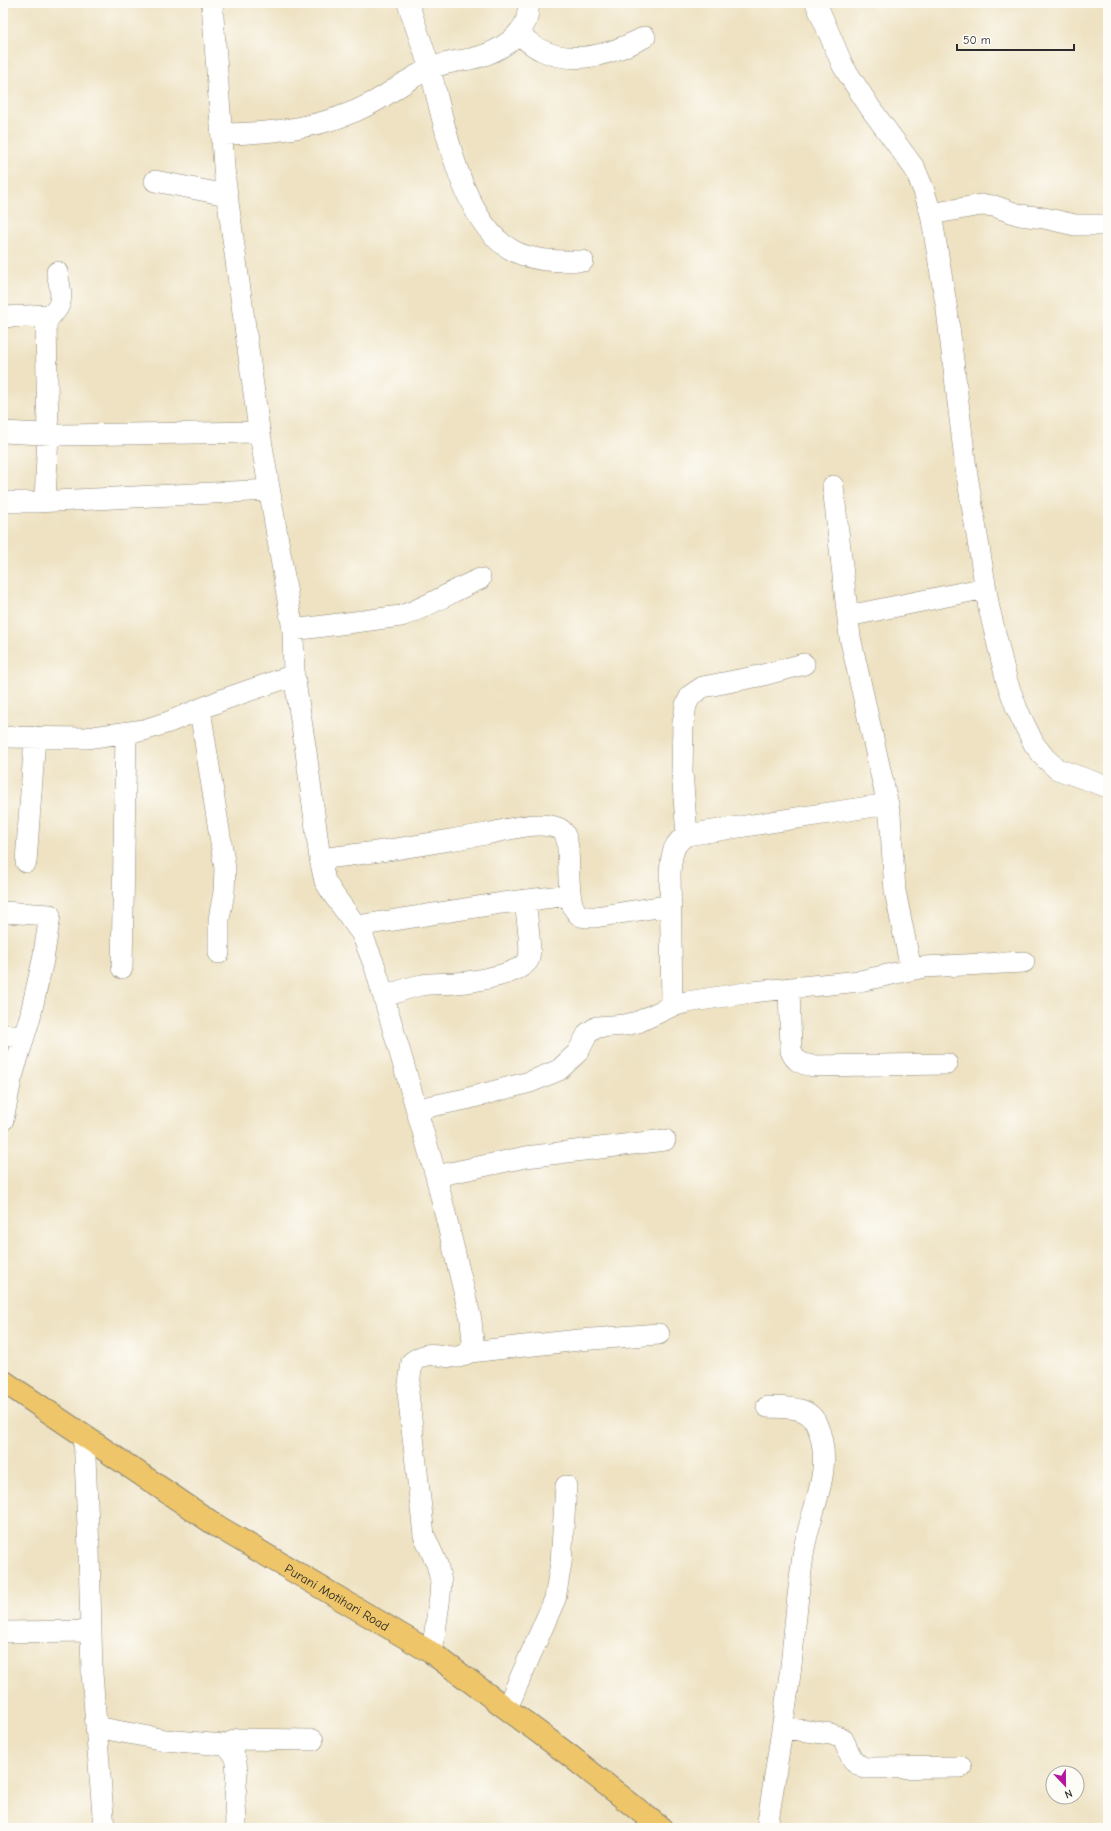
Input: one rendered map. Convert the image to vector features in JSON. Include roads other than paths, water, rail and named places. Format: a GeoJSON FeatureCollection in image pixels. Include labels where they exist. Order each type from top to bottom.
{"type":"FeatureCollection","features":[{"type":"Feature","properties":{"kind":"main road","name":"Purani Motihari Road"},"geometry":{"type":"LineString","coordinates":[[3,1381],[217,1526],[432,1652],[507,1708],[661,1828]]}},
{"type":"Feature","properties":{"kind":"street"},"geometry":{"type":"LineString","coordinates":[[212,3],[227,195],[260,432],[293,630],[294,675],[320,859],[325,881],[332,894],[357,926],[375,967],[436,1176],[471,1320],[473,1342],[470,1352]]}},
{"type":"Feature","properties":{"kind":"street"},"geometry":{"type":"LineString","coordinates":[[408,3],[429,68],[452,157],[459,176],[487,229],[510,250],[521,255],[550,261],[583,261]]}},
{"type":"Feature","properties":{"kind":"street"},"geometry":{"type":"LineString","coordinates":[[222,134],[288,130],[337,118],[372,103],[429,68],[489,53],[506,44],[518,33],[526,21],[529,3]]}},
{"type":"Feature","properties":{"kind":"street"},"geometry":{"type":"LineString","coordinates":[[816,3],[843,66],[871,109],[915,169],[931,214],[947,310],[966,469],[986,588],[1007,682],[1017,709],[1034,744],[1045,758],[1057,769],[1108,787]]}},
{"type":"Feature","properties":{"kind":"street"},"geometry":{"type":"LineString","coordinates":[[518,33],[541,50],[555,55],[583,57],[602,55],[645,37]]}},
{"type":"Feature","properties":{"kind":"street"},"geometry":{"type":"LineString","coordinates":[[155,181],[227,195]]}},
{"type":"Feature","properties":{"kind":"street"},"geometry":{"type":"LineString","coordinates":[[931,214],[981,205],[994,206],[1020,215],[1044,218],[1075,225],[1108,225]]}},
{"type":"Feature","properties":{"kind":"street"},"geometry":{"type":"LineString","coordinates":[[45,501],[48,434],[46,328],[49,315],[55,310],[61,297],[57,272]]}},
{"type":"Feature","properties":{"kind":"street"},"geometry":{"type":"LineString","coordinates":[[3,317],[49,315]]}},
{"type":"Feature","properties":{"kind":"street"},"geometry":{"type":"LineString","coordinates":[[3,432],[48,434],[260,432]]}},
{"type":"Feature","properties":{"kind":"street"},"geometry":{"type":"LineString","coordinates":[[833,486],[848,616],[855,661],[888,804],[892,828],[895,891],[911,969]]}},
{"type":"Feature","properties":{"kind":"street"},"geometry":{"type":"LineString","coordinates":[[3,502],[269,490]]}},
{"type":"Feature","properties":{"kind":"street"},"geometry":{"type":"LineString","coordinates":[[293,630],[401,616],[414,612],[458,587],[480,579]]}},
{"type":"Feature","properties":{"kind":"street"},"geometry":{"type":"LineString","coordinates":[[848,616],[986,588]]}},
{"type":"Feature","properties":{"kind":"street"},"geometry":{"type":"LineString","coordinates":[[687,835],[682,772],[683,723],[686,705],[691,695],[703,687],[759,676],[804,664]]}},
{"type":"Feature","properties":{"kind":"street"},"geometry":{"type":"LineString","coordinates":[[3,737],[86,738],[126,733],[169,722],[222,700],[294,675]]}},
{"type":"Feature","properties":{"kind":"street"},"geometry":{"type":"LineString","coordinates":[[200,710],[225,868],[224,892],[219,919],[219,953]]}},
{"type":"Feature","properties":{"kind":"street"},"geometry":{"type":"LineString","coordinates":[[122,968],[126,733]]}},
{"type":"Feature","properties":{"kind":"street"},"geometry":{"type":"LineString","coordinates":[[26,862],[35,737]]}},
{"type":"Feature","properties":{"kind":"street"},"geometry":{"type":"LineString","coordinates":[[672,1006],[671,857],[674,847],[679,839],[687,835],[888,804]]}},
{"type":"Feature","properties":{"kind":"street"},"geometry":{"type":"LineString","coordinates":[[320,859],[412,846],[524,827],[553,826],[561,828],[568,845],[570,895],[572,906],[578,914],[585,918],[671,905]]}},
{"type":"Feature","properties":{"kind":"street"},"geometry":{"type":"LineString","coordinates":[[357,926],[525,900],[570,895]]}},
{"type":"Feature","properties":{"kind":"street"},"geometry":{"type":"LineString","coordinates":[[384,997],[411,987],[469,982],[510,972],[523,966],[529,959],[525,900]]}},
{"type":"Feature","properties":{"kind":"street"},"geometry":{"type":"LineString","coordinates":[[3,912],[50,915],[43,960],[24,1037],[11,1080],[3,1120]]}},
{"type":"Feature","properties":{"kind":"street"},"geometry":{"type":"LineString","coordinates":[[417,1110],[490,1093],[541,1078],[559,1070],[569,1061],[578,1052],[588,1033],[597,1027],[625,1025],[638,1022],[672,1006],[688,1002],[788,988],[860,981],[911,969],[1024,962]]}},
{"type":"Feature","properties":{"kind":"street"},"geometry":{"type":"LineString","coordinates":[[788,988],[791,1051],[793,1057],[800,1064],[813,1066],[947,1064]]}},
{"type":"Feature","properties":{"kind":"street"},"geometry":{"type":"LineString","coordinates":[[3,1035],[24,1037]]}},
{"type":"Feature","properties":{"kind":"street"},"geometry":{"type":"LineString","coordinates":[[436,1176],[526,1157],[665,1140]]}},
{"type":"Feature","properties":{"kind":"street"},"geometry":{"type":"LineString","coordinates":[[432,1652],[441,1581],[436,1564],[424,1535],[408,1392],[409,1373],[412,1362],[422,1356],[431,1354],[459,1357],[470,1352],[579,1340],[659,1334]]}},
{"type":"Feature","properties":{"kind":"street"},"geometry":{"type":"LineString","coordinates":[[767,1407],[803,1410],[812,1416],[817,1424],[822,1438],[823,1451],[821,1486],[804,1548],[783,1728],[767,1828]]}},
{"type":"Feature","properties":{"kind":"street"},"geometry":{"type":"LineString","coordinates":[[84,1435],[92,1673],[104,1828]]}},
{"type":"Feature","properties":{"kind":"street"},"geometry":{"type":"LineString","coordinates":[[507,1708],[555,1598],[560,1563],[566,1486]]}},
{"type":"Feature","properties":{"kind":"street"},"geometry":{"type":"LineString","coordinates":[[3,1632],[91,1631]]}},
{"type":"Feature","properties":{"kind":"street"},"geometry":{"type":"LineString","coordinates":[[96,1727],[165,1740],[224,1745],[229,1747],[237,1765],[236,1828]]}},
{"type":"Feature","properties":{"kind":"street"},"geometry":{"type":"LineString","coordinates":[[783,1728],[830,1734],[842,1738],[852,1759],[857,1765],[865,1768],[961,1767]]}},
{"type":"Feature","properties":{"kind":"street"},"geometry":{"type":"LineString","coordinates":[[224,1745],[239,1739],[313,1740]]}}]}
